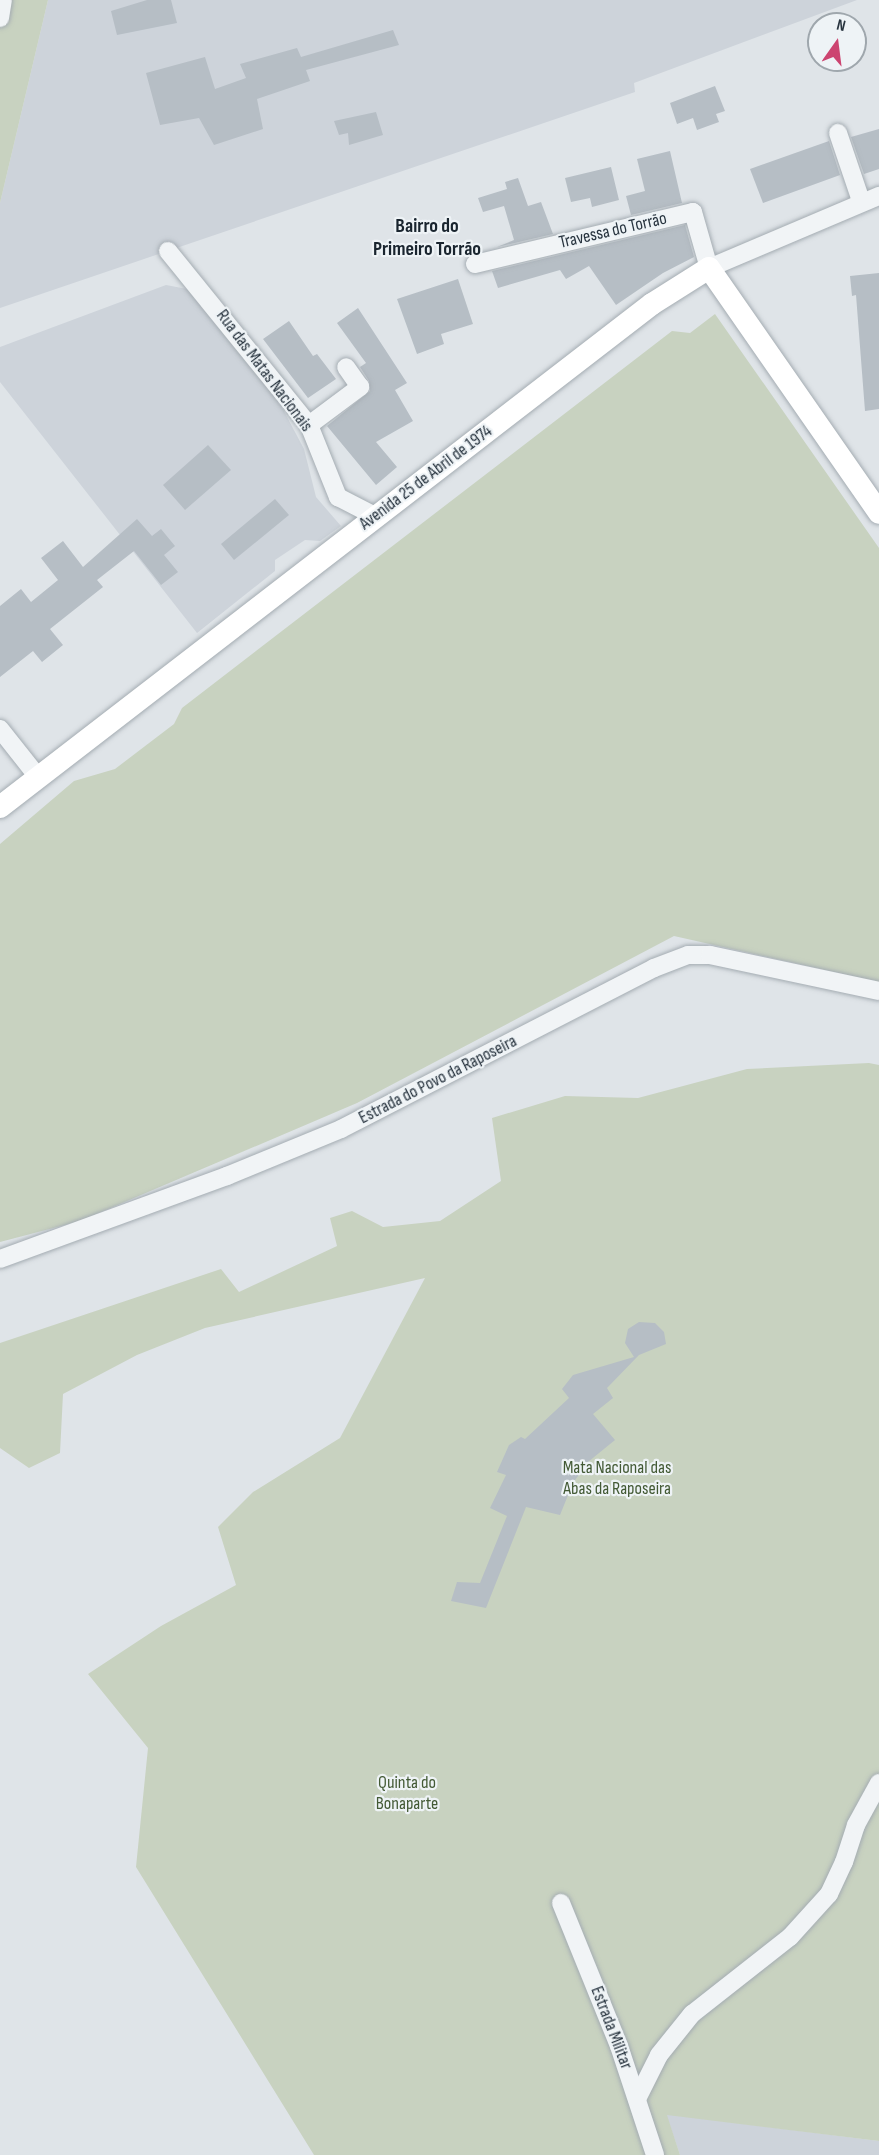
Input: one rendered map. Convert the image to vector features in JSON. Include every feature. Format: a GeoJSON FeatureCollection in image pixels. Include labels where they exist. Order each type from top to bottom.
{"type":"FeatureCollection","features":[{"type":"Feature","properties":{"kind":"main road"},"geometry":{"type":"LineString","coordinates":[[709,268],[879,513]]}},
{"type":"Feature","properties":{"kind":"main road","name":"Avenida 25 de Abril de 1974"},"geometry":{"type":"LineString","coordinates":[[0,807],[652,304],[709,268]]}},
{"type":"Feature","properties":{"kind":"street"},"geometry":{"type":"LineString","coordinates":[[0,18],[3,0]]}},
{"type":"Feature","properties":{"kind":"street"},"geometry":{"type":"LineString","coordinates":[[838,133],[861,201]]}},
{"type":"Feature","properties":{"kind":"street","name":"Avenida 25 de Abril de 1974"},"geometry":{"type":"LineString","coordinates":[[709,268],[861,201],[879,196]]}},
{"type":"Feature","properties":{"kind":"street","name":"Travessa do Torrão"},"geometry":{"type":"LineString","coordinates":[[475,264],[693,212],[709,268]]}},
{"type":"Feature","properties":{"kind":"street","name":"Rua das Matas Nacionais"},"geometry":{"type":"LineString","coordinates":[[168,250],[309,425],[338,497],[375,516]]}},
{"type":"Feature","properties":{"kind":"street"},"geometry":{"type":"LineString","coordinates":[[309,425],[360,387],[346,366]]}},
{"type":"Feature","properties":{"kind":"street"},"geometry":{"type":"LineString","coordinates":[[0,729],[38,777]]}},
{"type":"Feature","properties":{"kind":"street","name":"Estrada do Povo da Raposeira"},"geometry":{"type":"LineString","coordinates":[[0,1259],[226,1176],[341,1129],[654,968],[688,955],[710,956],[879,991]]}},
{"type":"Feature","properties":{"kind":"street"},"geometry":{"type":"LineString","coordinates":[[637,2099],[659,2055],[692,2014],[790,1937],[829,1893],[844,1862],[856,1825],[879,1783]]}},
{"type":"Feature","properties":{"kind":"street","name":"Estrada Militar"},"geometry":{"type":"LineString","coordinates":[[561,1903],[637,2099],[655,2155]]}},
{"type":"Feature","properties":{"kind":"shaded area"},"geometry":{"type":"Polygon","coordinates":[[[48,0],[857,0],[825,12],[807,12],[807,19],[634,83],[635,92],[0,308],[0,203],[48,0]]]}},
{"type":"Feature","properties":{"kind":"shaded area"},"geometry":{"type":"Polygon","coordinates":[[[166,285],[187,289],[279,402],[304,449],[316,497],[341,526],[320,541],[305,540],[275,560],[275,571],[197,633],[0,382],[0,347],[166,285]]]}},
{"type":"Feature","properties":{"kind":"shaded area"},"geometry":{"type":"Polygon","coordinates":[[[666,2114],[879,2141],[879,2155],[680,2155],[666,2114]]]}},
{"type":"Feature","properties":{"kind":"green space"},"geometry":{"type":"Polygon","coordinates":[[[0,0],[48,0],[0,203],[0,0]]]}},
{"type":"Feature","properties":{"kind":"green space"},"geometry":{"type":"Polygon","coordinates":[[[715,314],[879,548],[879,982],[674,936],[357,1103],[80,1221],[0,1242],[0,844],[74,781],[115,769],[174,724],[182,708],[672,331],[690,333],[715,314]]]}},
{"type":"Feature","properties":{"kind":"green space","name":"Mata Nacional das Abas da Raposeira"},"geometry":{"type":"Polygon","coordinates":[[[869,1063],[879,1065],[879,1775],[859,1800],[879,1803],[879,2141],[667,2115],[680,2155],[314,2155],[136,1867],[148,1748],[88,1674],[161,1626],[236,1585],[218,1527],[253,1492],[340,1438],[425,1278],[205,1328],[137,1355],[63,1394],[60,1453],[29,1468],[0,1448],[0,1343],[221,1269],[239,1292],[337,1246],[330,1218],[352,1211],[383,1227],[440,1221],[501,1181],[492,1118],[565,1096],[638,1098],[747,1069],[869,1063]]]}},
{"type":"Feature","properties":{"kind":"building"},"geometry":{"type":"Polygon","coordinates":[[[147,0],[171,0],[177,23],[117,35],[111,11],[147,0]]]}},
{"type":"Feature","properties":{"kind":"building"},"geometry":{"type":"Polygon","coordinates":[[[393,30],[399,45],[306,70],[310,81],[257,99],[263,129],[214,145],[199,118],[160,125],[146,73],[205,57],[215,89],[246,78],[240,64],[297,48],[301,57],[393,30]]]}},
{"type":"Feature","properties":{"kind":"building"},"geometry":{"type":"Polygon","coordinates":[[[715,86],[725,111],[716,114],[719,122],[697,130],[693,118],[677,124],[670,103],[715,86]]]}},
{"type":"Feature","properties":{"kind":"building"},"geometry":{"type":"Polygon","coordinates":[[[376,112],[383,135],[349,145],[348,133],[339,135],[334,121],[376,112]]]}},
{"type":"Feature","properties":{"kind":"building"},"geometry":{"type":"Polygon","coordinates":[[[879,129],[879,169],[864,174],[851,137],[879,129]]]}},
{"type":"Feature","properties":{"kind":"building"},"geometry":{"type":"Polygon","coordinates":[[[829,141],[840,175],[763,203],[750,169],[829,141]]]}},
{"type":"Feature","properties":{"kind":"building"},"geometry":{"type":"Polygon","coordinates":[[[670,151],[682,203],[631,215],[626,196],[645,191],[637,159],[670,151]]]}},
{"type":"Feature","properties":{"kind":"building"},"geometry":{"type":"Polygon","coordinates":[[[611,167],[619,200],[592,207],[590,198],[571,202],[565,178],[611,167]]]}},
{"type":"Feature","properties":{"kind":"building"},"geometry":{"type":"Polygon","coordinates":[[[518,178],[528,206],[541,202],[553,234],[497,247],[514,240],[504,206],[483,212],[478,198],[507,189],[505,182],[518,178]]]}},
{"type":"Feature","properties":{"kind":"building"},"geometry":{"type":"Polygon","coordinates":[[[685,225],[694,257],[663,273],[616,305],[589,266],[566,279],[560,270],[498,288],[492,271],[685,225]]]}},
{"type":"Feature","properties":{"kind":"building"},"geometry":{"type":"Polygon","coordinates":[[[879,273],[879,409],[865,411],[856,295],[852,296],[850,276],[879,273]]]}},
{"type":"Feature","properties":{"kind":"building"},"geometry":{"type":"Polygon","coordinates":[[[458,279],[473,324],[441,334],[444,344],[417,354],[397,299],[458,279]]]}},
{"type":"Feature","properties":{"kind":"building"},"geometry":{"type":"Polygon","coordinates":[[[358,308],[407,383],[395,390],[413,421],[376,442],[397,467],[376,485],[327,426],[370,391],[369,381],[360,367],[366,363],[337,323],[358,308]]]}},
{"type":"Feature","properties":{"kind":"building"},"geometry":{"type":"Polygon","coordinates":[[[289,321],[313,356],[317,354],[336,379],[308,398],[263,339],[289,321]]]}},
{"type":"Feature","properties":{"kind":"building"},"geometry":{"type":"Polygon","coordinates":[[[208,445],[231,470],[185,510],[163,485],[208,445]]]}},
{"type":"Feature","properties":{"kind":"building"},"geometry":{"type":"Polygon","coordinates":[[[275,499],[289,515],[234,560],[221,544],[275,499]]]}},
{"type":"Feature","properties":{"kind":"building"},"geometry":{"type":"Polygon","coordinates":[[[137,519],[152,536],[161,529],[175,546],[164,555],[178,572],[161,585],[134,551],[97,580],[103,587],[50,629],[63,645],[42,662],[33,651],[0,677],[0,606],[21,589],[31,602],[58,580],[41,558],[63,541],[83,567],[137,519]]]}},
{"type":"Feature","properties":{"kind":"building"},"geometry":{"type":"Polygon","coordinates":[[[639,1322],[655,1323],[664,1332],[666,1344],[639,1355],[607,1388],[613,1398],[593,1414],[615,1440],[588,1462],[573,1483],[560,1515],[526,1507],[486,1608],[451,1601],[457,1582],[480,1583],[507,1516],[490,1508],[506,1475],[497,1472],[509,1445],[521,1437],[525,1439],[569,1398],[562,1389],[573,1375],[634,1357],[625,1343],[628,1329],[639,1322]]]}},
{"type":"Feature","properties":{"kind":"district","name":"Bairro do Primeiro Torrão"},"geometry":{"type":"Point","coordinates":[427,238]}},
{"type":"Feature","properties":{"kind":"park label","name":"Quinta do Bonaparte"},"geometry":{"type":"Point","coordinates":[407,1794]}}]}
